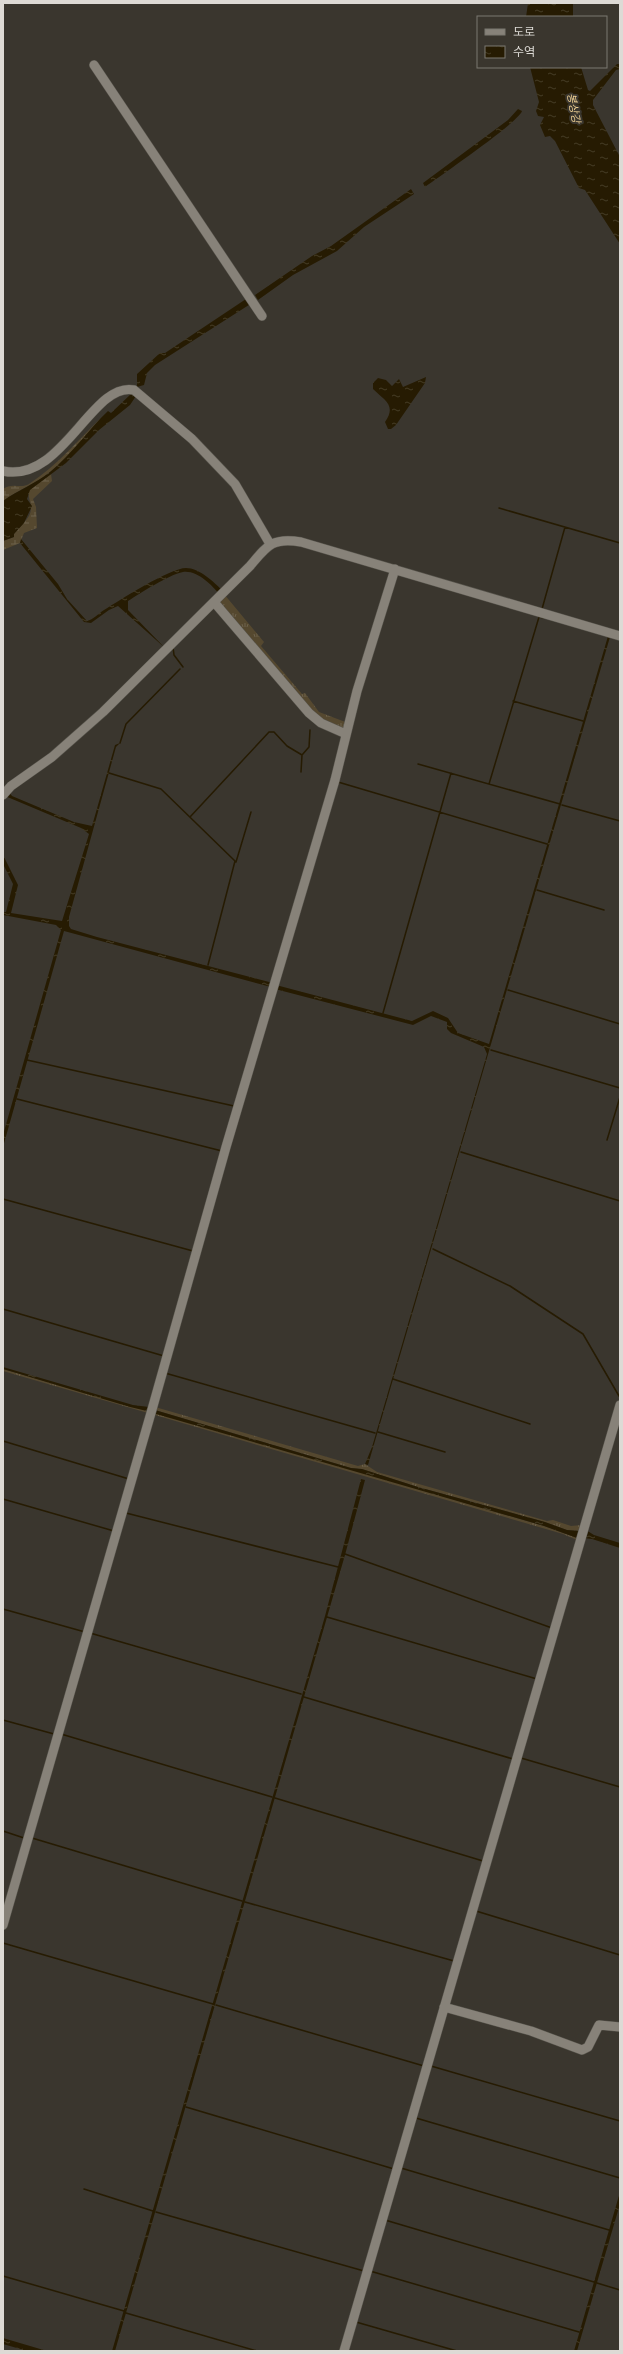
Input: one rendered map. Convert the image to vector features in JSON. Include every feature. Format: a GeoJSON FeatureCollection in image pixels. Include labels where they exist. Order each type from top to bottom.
{"type":"FeatureCollection","features":[{"type":"Feature","properties":{"kind":"street"},"geometry":{"type":"LineString","coordinates":[[94,65],[262,316]]}},
{"type":"Feature","properties":{"kind":"street"},"geometry":{"type":"LineString","coordinates":[[3,472],[24,472],[42,462],[65,445],[87,418],[110,397],[125,389],[134,390],[192,439],[235,484],[270,544]]}},
{"type":"Feature","properties":{"kind":"street"},"geometry":{"type":"LineString","coordinates":[[3,795],[11,786],[52,757],[103,712],[270,544],[283,540],[295,541],[395,569],[620,636]]}},
{"type":"Feature","properties":{"kind":"street"},"geometry":{"type":"LineString","coordinates":[[3,1925],[346,734],[357,691],[395,569]]}},
{"type":"Feature","properties":{"kind":"street"},"geometry":{"type":"LineString","coordinates":[[214,602],[309,713],[320,723],[346,734]]}},
{"type":"Feature","properties":{"kind":"street"},"geometry":{"type":"LineString","coordinates":[[344,2351],[620,1405]]}},
{"type":"Feature","properties":{"kind":"street"},"geometry":{"type":"LineString","coordinates":[[444,2007],[531,2031],[582,2050],[588,2047],[599,2025],[620,2027]]}},
{"type":"Feature","properties":{"kind":"green space"},"geometry":{"type":"Polygon","coordinates":[[[102,417],[67,457],[51,472],[3,501],[3,489],[10,486],[23,486],[29,484],[39,477],[58,461],[102,417]]]}},
{"type":"Feature","properties":{"kind":"green space"},"geometry":{"type":"Polygon","coordinates":[[[51,474],[52,481],[33,499],[36,507],[37,528],[24,533],[20,543],[3,550],[3,541],[14,537],[14,534],[29,516],[31,504],[29,490],[51,474]]]}},
{"type":"Feature","properties":{"kind":"green space"},"geometry":{"type":"Polygon","coordinates":[[[224,594],[264,642],[261,646],[302,694],[305,693],[319,712],[348,723],[343,730],[319,718],[276,672],[219,601],[224,594]]]}},
{"type":"Feature","properties":{"kind":"green space"},"geometry":{"type":"Polygon","coordinates":[[[3,1369],[147,1411],[148,1413],[3,1371],[3,1369]]]}},
{"type":"Feature","properties":{"kind":"green space"},"geometry":{"type":"Polygon","coordinates":[[[155,1407],[358,1466],[365,1464],[377,1472],[547,1521],[553,1520],[571,1526],[582,1525],[580,1531],[567,1530],[545,1522],[418,1487],[362,1469],[351,1468],[155,1410],[155,1407]]]}},
{"type":"Feature","properties":{"kind":"green space"},"geometry":{"type":"Polygon","coordinates":[[[156,1412],[544,1526],[577,1538],[577,1540],[563,1534],[155,1415],[156,1412]]]}},
{"type":"Feature","properties":{"kind":"water"},"geometry":{"type":"Polygon","coordinates":[[[528,3],[573,3],[573,16],[526,16],[528,3]]]}},
{"type":"Feature","properties":{"kind":"water","name":"봉상강"},"geometry":{"type":"Polygon","coordinates":[[[617,64],[620,64],[620,69],[616,70],[593,100],[593,105],[620,157],[620,244],[585,190],[579,188],[555,141],[550,136],[545,137],[540,125],[544,117],[538,116],[536,111],[539,102],[530,68],[581,68],[588,90],[590,91],[617,64]]]}},
{"type":"Feature","properties":{"kind":"water"},"geometry":{"type":"Polygon","coordinates":[[[518,109],[522,111],[508,126],[425,187],[423,183],[508,120],[518,109]]]}},
{"type":"Feature","properties":{"kind":"water"},"geometry":{"type":"Polygon","coordinates":[[[411,189],[414,194],[364,227],[337,251],[293,275],[258,300],[255,295],[312,256],[331,246],[411,189]]]}},
{"type":"Feature","properties":{"kind":"water"},"geometry":{"type":"Polygon","coordinates":[[[249,297],[252,303],[155,365],[147,373],[144,385],[137,387],[137,374],[160,353],[165,353],[249,297]]]}},
{"type":"Feature","properties":{"kind":"water"},"geometry":{"type":"Polygon","coordinates":[[[426,377],[425,383],[396,425],[391,429],[388,429],[385,422],[390,411],[388,403],[373,389],[373,383],[378,378],[386,380],[392,386],[399,379],[403,387],[426,377]]]}},
{"type":"Feature","properties":{"kind":"water"},"geometry":{"type":"Polygon","coordinates":[[[132,393],[136,396],[130,405],[99,430],[66,463],[30,490],[27,499],[32,506],[24,523],[14,534],[14,537],[3,541],[3,501],[50,472],[66,458],[108,411],[111,413],[132,393]]]}},
{"type":"Feature","properties":{"kind":"water"},"geometry":{"type":"Polygon","coordinates":[[[21,539],[58,584],[67,599],[87,621],[145,585],[179,569],[186,568],[196,570],[206,576],[222,590],[219,594],[204,579],[194,573],[183,572],[162,580],[128,601],[128,610],[165,648],[118,606],[109,610],[91,623],[84,622],[20,543],[21,539]]]}},
{"type":"Feature","properties":{"kind":"water"},"geometry":{"type":"Polygon","coordinates":[[[608,636],[610,637],[368,1465],[365,1464],[372,1447],[487,1054],[484,1047],[451,1033],[447,1029],[447,1022],[431,1016],[413,1025],[275,989],[276,985],[412,1021],[433,1011],[448,1018],[458,1033],[489,1044],[608,636]]]}},
{"type":"Feature","properties":{"kind":"water"},"geometry":{"type":"Polygon","coordinates":[[[120,743],[116,747],[69,917],[69,926],[71,929],[97,937],[273,983],[271,987],[64,931],[3,1147],[3,1135],[61,930],[56,925],[3,915],[3,912],[6,912],[13,884],[3,864],[3,855],[18,885],[11,913],[62,921],[89,834],[81,828],[5,796],[9,792],[12,796],[74,822],[92,826],[115,745],[120,743]]]}},
{"type":"Feature","properties":{"kind":"water"},"geometry":{"type":"Polygon","coordinates":[[[3,1367],[133,1405],[149,1407],[147,1411],[130,1407],[3,1369],[3,1367]]]}},
{"type":"Feature","properties":{"kind":"water"},"geometry":{"type":"Polygon","coordinates":[[[155,1410],[351,1468],[362,1469],[418,1487],[545,1522],[567,1530],[580,1531],[577,1538],[544,1526],[156,1414],[155,1410]]]}},
{"type":"Feature","properties":{"kind":"water"},"geometry":{"type":"Polygon","coordinates":[[[361,1479],[365,1480],[345,1555],[115,2351],[112,2351],[325,1616],[361,1479]]]}},
{"type":"Feature","properties":{"kind":"water"},"geometry":{"type":"Polygon","coordinates":[[[586,1530],[594,1535],[620,1543],[620,1548],[592,1539],[583,1538],[586,1530]]]}},
{"type":"Feature","properties":{"kind":"water"},"geometry":{"type":"Polygon","coordinates":[[[620,2192],[620,2204],[577,2351],[574,2351],[620,2192]]]}},
{"type":"Feature","properties":{"kind":"water"},"geometry":{"type":"Polygon","coordinates":[[[3,2338],[47,2351],[27,2351],[3,2344],[3,2338]]]}},
{"type":"Feature","properties":{"kind":"waterway"},"geometry":{"type":"LineString","coordinates":[[499,508],[620,543]]}},
{"type":"Feature","properties":{"kind":"waterway"},"geometry":{"type":"LineString","coordinates":[[542,609],[565,527]]}},
{"type":"Feature","properties":{"kind":"waterway"},"geometry":{"type":"LineString","coordinates":[[489,784],[539,617],[544,618]]}},
{"type":"Feature","properties":{"kind":"waterway"},"geometry":{"type":"LineString","coordinates":[[173,647],[174,655],[183,667]]}},
{"type":"Feature","properties":{"kind":"waterway"},"geometry":{"type":"LineString","coordinates":[[120,743],[126,724],[180,669]]}},
{"type":"Feature","properties":{"kind":"waterway"},"geometry":{"type":"LineString","coordinates":[[513,701],[583,721]]}},
{"type":"Feature","properties":{"kind":"waterway"},"geometry":{"type":"LineString","coordinates":[[190,817],[269,732],[274,732],[287,746],[302,755],[309,747],[310,730]]}},
{"type":"Feature","properties":{"kind":"waterway"},"geometry":{"type":"LineString","coordinates":[[301,772],[302,755]]}},
{"type":"Feature","properties":{"kind":"waterway"},"geometry":{"type":"LineString","coordinates":[[418,764],[560,804]]}},
{"type":"Feature","properties":{"kind":"waterway"},"geometry":{"type":"LineString","coordinates":[[109,773],[161,789],[235,861],[208,965]]}},
{"type":"Feature","properties":{"kind":"waterway"},"geometry":{"type":"LineString","coordinates":[[383,1013],[451,773]]}},
{"type":"Feature","properties":{"kind":"waterway"},"geometry":{"type":"LineString","coordinates":[[338,782],[547,844]]}},
{"type":"Feature","properties":{"kind":"waterway"},"geometry":{"type":"LineString","coordinates":[[562,805],[620,821]]}},
{"type":"Feature","properties":{"kind":"waterway"},"geometry":{"type":"LineString","coordinates":[[236,862],[251,812]]}},
{"type":"Feature","properties":{"kind":"waterway"},"geometry":{"type":"LineString","coordinates":[[537,890],[604,910]]}},
{"type":"Feature","properties":{"kind":"waterway"},"geometry":{"type":"LineString","coordinates":[[508,990],[620,1024]]}},
{"type":"Feature","properties":{"kind":"waterway"},"geometry":{"type":"LineString","coordinates":[[491,1050],[620,1088]]}},
{"type":"Feature","properties":{"kind":"waterway"},"geometry":{"type":"LineString","coordinates":[[27,1060],[234,1106]]}},
{"type":"Feature","properties":{"kind":"waterway"},"geometry":{"type":"LineString","coordinates":[[607,1140],[620,1097]]}},
{"type":"Feature","properties":{"kind":"waterway"},"geometry":{"type":"LineString","coordinates":[[17,1099],[222,1151]]}},
{"type":"Feature","properties":{"kind":"waterway"},"geometry":{"type":"LineString","coordinates":[[461,1152],[620,1201]]}},
{"type":"Feature","properties":{"kind":"waterway"},"geometry":{"type":"LineString","coordinates":[[3,1199],[193,1251]]}},
{"type":"Feature","properties":{"kind":"waterway"},"geometry":{"type":"LineString","coordinates":[[433,1249],[510,1286],[583,1334],[619,1396]]}},
{"type":"Feature","properties":{"kind":"waterway"},"geometry":{"type":"LineString","coordinates":[[3,1309],[164,1356]]}},
{"type":"Feature","properties":{"kind":"waterway"},"geometry":{"type":"LineString","coordinates":[[165,1373],[375,1433]]}},
{"type":"Feature","properties":{"kind":"waterway"},"geometry":{"type":"LineString","coordinates":[[393,1379],[530,1424]]}},
{"type":"Feature","properties":{"kind":"waterway"},"geometry":{"type":"LineString","coordinates":[[378,1432],[445,1452]]}},
{"type":"Feature","properties":{"kind":"waterway"},"geometry":{"type":"LineString","coordinates":[[3,1441],[129,1479]]}},
{"type":"Feature","properties":{"kind":"waterway"},"geometry":{"type":"LineString","coordinates":[[3,1499],[114,1531]]}},
{"type":"Feature","properties":{"kind":"waterway"},"geometry":{"type":"LineString","coordinates":[[126,1513],[338,1567]]}},
{"type":"Feature","properties":{"kind":"waterway"},"geometry":{"type":"LineString","coordinates":[[345,1554],[552,1628]]}},
{"type":"Feature","properties":{"kind":"waterway"},"geometry":{"type":"LineString","coordinates":[[3,1609],[85,1632]]}},
{"type":"Feature","properties":{"kind":"waterway"},"geometry":{"type":"LineString","coordinates":[[327,1617],[537,1679]]}},
{"type":"Feature","properties":{"kind":"waterway"},"geometry":{"type":"LineString","coordinates":[[90,1633],[301,1694]]}},
{"type":"Feature","properties":{"kind":"waterway"},"geometry":{"type":"LineString","coordinates":[[304,1697],[513,1759]]}},
{"type":"Feature","properties":{"kind":"waterway"},"geometry":{"type":"LineString","coordinates":[[3,1720],[54,1734]]}},
{"type":"Feature","properties":{"kind":"waterway"},"geometry":{"type":"LineString","coordinates":[[61,1734],[272,1797]]}},
{"type":"Feature","properties":{"kind":"waterway"},"geometry":{"type":"LineString","coordinates":[[521,1758],[620,1787]]}},
{"type":"Feature","properties":{"kind":"waterway"},"geometry":{"type":"LineString","coordinates":[[275,1798],[483,1861]]}},
{"type":"Feature","properties":{"kind":"waterway"},"geometry":{"type":"LineString","coordinates":[[3,1831],[24,1838]]}},
{"type":"Feature","properties":{"kind":"waterway"},"geometry":{"type":"LineString","coordinates":[[32,1838],[242,1901]]}},
{"type":"Feature","properties":{"kind":"waterway"},"geometry":{"type":"LineString","coordinates":[[245,1902],[454,1961]]}},
{"type":"Feature","properties":{"kind":"waterway"},"geometry":{"type":"LineString","coordinates":[[476,1911],[620,1955]]}},
{"type":"Feature","properties":{"kind":"waterway"},"geometry":{"type":"LineString","coordinates":[[3,1943],[213,2004]]}},
{"type":"Feature","properties":{"kind":"waterway"},"geometry":{"type":"LineString","coordinates":[[216,2005],[424,2066]]}},
{"type":"Feature","properties":{"kind":"waterway"},"geometry":{"type":"LineString","coordinates":[[431,2066],[620,2121]]}},
{"type":"Feature","properties":{"kind":"waterway"},"geometry":{"type":"LineString","coordinates":[[186,2107],[394,2169]]}},
{"type":"Feature","properties":{"kind":"waterway"},"geometry":{"type":"LineString","coordinates":[[416,2118],[620,2178]]}},
{"type":"Feature","properties":{"kind":"waterway"},"geometry":{"type":"LineString","coordinates":[[401,2168],[609,2230]]}},
{"type":"Feature","properties":{"kind":"waterway"},"geometry":{"type":"LineString","coordinates":[[84,2189],[153,2211]]}},
{"type":"Feature","properties":{"kind":"waterway"},"geometry":{"type":"LineString","coordinates":[[156,2212],[364,2271]]}},
{"type":"Feature","properties":{"kind":"waterway"},"geometry":{"type":"LineString","coordinates":[[385,2220],[594,2282]]}},
{"type":"Feature","properties":{"kind":"waterway"},"geometry":{"type":"LineString","coordinates":[[370,2271],[579,2332]]}},
{"type":"Feature","properties":{"kind":"waterway"},"geometry":{"type":"LineString","coordinates":[[3,2276],[124,2311]]}},
{"type":"Feature","properties":{"kind":"waterway"},"geometry":{"type":"LineString","coordinates":[[597,2283],[620,2290]]}},
{"type":"Feature","properties":{"kind":"waterway"},"geometry":{"type":"LineString","coordinates":[[126,2313],[257,2351]]}},
{"type":"Feature","properties":{"kind":"waterway"},"geometry":{"type":"LineString","coordinates":[[356,2322],[457,2351]]}}]}
